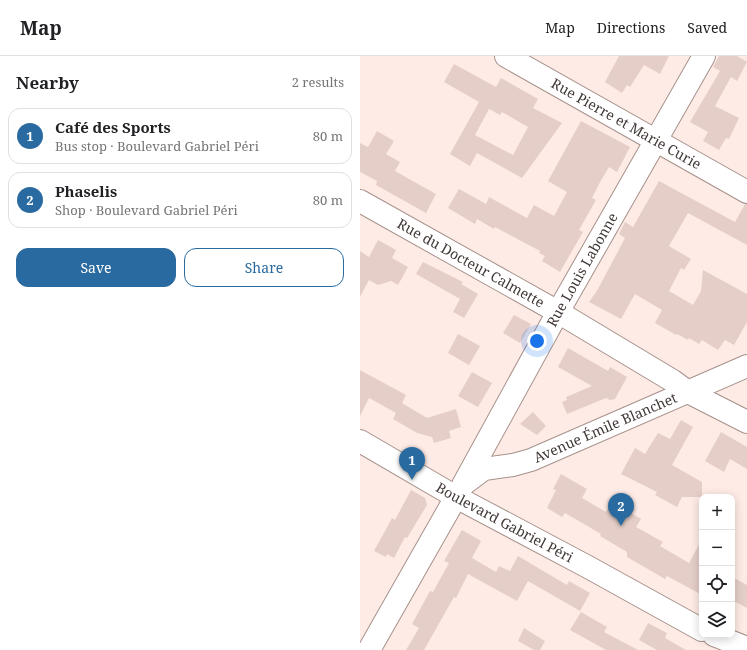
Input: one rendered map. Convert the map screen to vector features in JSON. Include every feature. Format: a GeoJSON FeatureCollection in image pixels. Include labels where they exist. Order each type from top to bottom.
{"type":"FeatureCollection","features":[{"type":"Feature","properties":{"kind":"street","name":"Rue Pierre et Marie Curie"},"geometry":{"type":"LineString","coordinates":[[506,56],[747,192]]}},
{"type":"Feature","properties":{"kind":"street","name":"Rue Louis Labonne"},"geometry":{"type":"LineString","coordinates":[[369,650],[558,312],[657,141],[704,56]]}},
{"type":"Feature","properties":{"kind":"street","name":"Rue du Docteur Calmette"},"geometry":{"type":"LineString","coordinates":[[360,201],[558,312],[673,381],[688,392],[747,422]]}},
{"type":"Feature","properties":{"kind":"street","name":"Avenue Émile Blanchet"},"geometry":{"type":"LineString","coordinates":[[459,491],[484,469],[513,466],[531,460],[747,366]]}},
{"type":"Feature","properties":{"kind":"street","name":"Boulevard Gabriel Péri"},"geometry":{"type":"LineString","coordinates":[[360,426],[459,491]]}},
{"type":"Feature","properties":{"kind":"street","name":"Boulevard Gabriel Péri"},"geometry":{"type":"LineString","coordinates":[[360,440],[459,491],[527,523],[588,567],[699,628]]}},
{"type":"Feature","properties":{"kind":"street"},"geometry":{"type":"LineString","coordinates":[[722,638],[747,648]]}},
{"type":"Feature","properties":{"kind":"building"},"geometry":{"type":"Polygon","coordinates":[[[619,56],[669,56],[660,74],[644,65],[630,87],[627,85],[622,93],[605,82],[619,56]]]}},
{"type":"Feature","properties":{"kind":"building"},"geometry":{"type":"Polygon","coordinates":[[[719,56],[737,56],[747,62],[737,81],[731,77],[715,106],[739,118],[729,139],[726,138],[719,150],[703,141],[708,132],[690,122],[720,71],[713,67],[719,56]]]}},
{"type":"Feature","properties":{"kind":"building"},"geometry":{"type":"Polygon","coordinates":[[[454,64],[496,87],[501,78],[538,99],[533,108],[562,123],[522,178],[477,153],[470,166],[450,154],[479,102],[444,82],[454,64]],[[489,109],[475,135],[513,155],[528,127],[502,112],[500,115],[489,109]]]}},
{"type":"Feature","properties":{"kind":"building"},"geometry":{"type":"Polygon","coordinates":[[[581,121],[630,147],[617,172],[609,167],[599,184],[592,198],[596,200],[579,230],[583,232],[560,272],[542,261],[545,256],[539,253],[540,251],[495,227],[494,229],[477,219],[475,224],[448,208],[459,189],[486,204],[489,197],[527,218],[534,205],[554,216],[567,192],[548,181],[581,121]]]}},
{"type":"Feature","properties":{"kind":"building"},"geometry":{"type":"Polygon","coordinates":[[[377,131],[394,141],[386,154],[400,162],[395,171],[436,194],[426,213],[376,185],[377,181],[360,172],[360,143],[368,147],[377,131]]]}},
{"type":"Feature","properties":{"kind":"building"},"geometry":{"type":"Polygon","coordinates":[[[659,181],[735,222],[745,204],[747,204],[747,245],[688,213],[669,246],[691,259],[684,270],[681,268],[669,291],[693,305],[701,291],[703,270],[747,294],[747,322],[734,345],[725,340],[718,350],[702,340],[699,344],[689,338],[688,340],[677,334],[676,335],[655,323],[662,310],[635,294],[621,319],[589,302],[598,289],[625,238],[619,234],[625,222],[633,227],[659,181]]]}},
{"type":"Feature","properties":{"kind":"building"},"geometry":{"type":"Polygon","coordinates":[[[378,240],[396,250],[392,258],[408,267],[398,285],[391,281],[378,285],[369,280],[360,297],[360,251],[369,257],[378,240]]]}},
{"type":"Feature","properties":{"kind":"building"},"geometry":{"type":"Polygon","coordinates":[[[423,262],[463,282],[461,284],[478,294],[464,318],[453,312],[460,299],[416,274],[423,262]]]}},
{"type":"Feature","properties":{"kind":"building"},"geometry":{"type":"Polygon","coordinates":[[[514,315],[531,324],[520,343],[503,333],[514,315]]]}},
{"type":"Feature","properties":{"kind":"building"},"geometry":{"type":"Polygon","coordinates":[[[458,334],[480,346],[469,365],[448,353],[458,334]]]}},
{"type":"Feature","properties":{"kind":"building"},"geometry":{"type":"Polygon","coordinates":[[[568,348],[608,371],[610,367],[627,377],[615,399],[610,400],[606,398],[567,414],[562,402],[567,400],[566,397],[592,386],[558,367],[568,348]]]}},
{"type":"Feature","properties":{"kind":"building"},"geometry":{"type":"Polygon","coordinates":[[[360,370],[406,395],[402,403],[427,418],[456,409],[461,427],[449,431],[451,438],[434,443],[432,437],[417,433],[393,419],[396,413],[369,398],[360,416],[360,370]]]}},
{"type":"Feature","properties":{"kind":"building"},"geometry":{"type":"Polygon","coordinates":[[[472,372],[492,383],[478,407],[458,396],[472,372]]]}},
{"type":"Feature","properties":{"kind":"building"},"geometry":{"type":"Polygon","coordinates":[[[533,412],[546,426],[537,435],[520,424],[533,412]]]}},
{"type":"Feature","properties":{"kind":"building"},"geometry":{"type":"Polygon","coordinates":[[[681,420],[693,427],[672,465],[702,482],[702,494],[699,494],[699,497],[682,497],[677,507],[655,495],[657,492],[621,474],[635,448],[645,454],[658,433],[670,439],[681,420]]]}},
{"type":"Feature","properties":{"kind":"building"},"geometry":{"type":"Polygon","coordinates":[[[721,432],[747,447],[747,469],[730,459],[724,472],[705,461],[721,432]]]}},
{"type":"Feature","properties":{"kind":"building"},"geometry":{"type":"Polygon","coordinates":[[[561,474],[587,489],[582,498],[606,512],[612,502],[641,519],[636,527],[663,542],[660,546],[689,563],[699,545],[699,593],[667,576],[665,579],[627,557],[627,552],[600,536],[601,534],[565,513],[562,517],[547,508],[556,490],[553,489],[561,474]]]}},
{"type":"Feature","properties":{"kind":"building"},"geometry":{"type":"Polygon","coordinates":[[[411,490],[425,498],[427,505],[407,538],[405,537],[394,558],[387,554],[386,557],[374,551],[392,518],[395,520],[411,490]]]}},
{"type":"Feature","properties":{"kind":"building"},"geometry":{"type":"Polygon","coordinates":[[[462,530],[481,541],[472,558],[496,572],[499,566],[510,571],[518,556],[567,585],[569,581],[590,593],[580,611],[528,581],[517,601],[468,574],[456,598],[454,597],[424,650],[406,650],[419,628],[412,624],[430,591],[433,592],[449,563],[444,561],[462,530]]]}},
{"type":"Feature","properties":{"kind":"building"},"geometry":{"type":"Polygon","coordinates":[[[735,579],[747,585],[747,608],[735,602],[735,579]]]}},
{"type":"Feature","properties":{"kind":"building"},"geometry":{"type":"Polygon","coordinates":[[[581,612],[607,627],[604,632],[638,650],[606,650],[570,630],[581,612]]]}},
{"type":"Feature","properties":{"kind":"building"},"geometry":{"type":"Polygon","coordinates":[[[648,623],[667,633],[665,638],[686,650],[657,650],[639,640],[648,623]]]}},
{"type":"Feature","properties":{"kind":"building"},"geometry":{"type":"Polygon","coordinates":[[[524,628],[545,641],[540,650],[534,650],[518,641],[524,628]]]}},
{"type":"Feature","properties":{"kind":"place","name":"Café des Sports"},"geometry":{"type":"Point","coordinates":[412,480]}},
{"type":"Feature","properties":{"kind":"place","name":"Phaselis"},"geometry":{"type":"Point","coordinates":[621,526]}}]}
